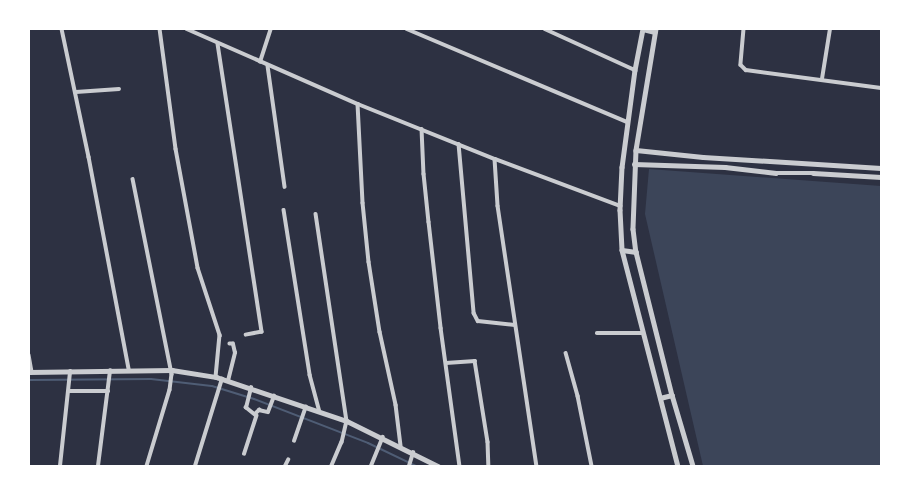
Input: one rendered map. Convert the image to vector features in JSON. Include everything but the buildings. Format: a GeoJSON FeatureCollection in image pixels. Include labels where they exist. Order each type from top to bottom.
{"type":"FeatureCollection","features":[{"type":"Feature","properties":{"kind":"street"},"geometry":{"type":"LineString","coordinates":[[62,29],[76,92],[129,369]]}},
{"type":"Feature","properties":{"kind":"street"},"geometry":{"type":"LineString","coordinates":[[160,29],[176,149],[198,268],[220,335],[216,377]]}},
{"type":"Feature","properties":{"kind":"street"},"geometry":{"type":"LineString","coordinates":[[187,29],[268,66],[358,104],[495,159],[621,206]]}},
{"type":"Feature","properties":{"kind":"street"},"geometry":{"type":"LineString","coordinates":[[260,62],[272,29]]}},
{"type":"Feature","properties":{"kind":"street"},"geometry":{"type":"LineString","coordinates":[[407,29],[627,122]]}},
{"type":"Feature","properties":{"kind":"street"},"geometry":{"type":"LineString","coordinates":[[545,29],[635,70]]}},
{"type":"Feature","properties":{"kind":"street"},"geometry":{"type":"LineString","coordinates":[[678,466],[641,333],[622,250],[622,167],[627,122],[643,29],[656,30],[634,164],[633,229],[636,252],[672,396],[693,466]]}},
{"type":"Feature","properties":{"kind":"street"},"geometry":{"type":"LineString","coordinates":[[744,29],[741,65],[746,70],[881,88]]}},
{"type":"Feature","properties":{"kind":"street"},"geometry":{"type":"LineString","coordinates":[[822,79],[830,29]]}},
{"type":"Feature","properties":{"kind":"street"},"geometry":{"type":"LineString","coordinates":[[218,44],[262,332],[246,335]]}},
{"type":"Feature","properties":{"kind":"street"},"geometry":{"type":"LineString","coordinates":[[268,66],[285,186]]}},
{"type":"Feature","properties":{"kind":"street"},"geometry":{"type":"LineString","coordinates":[[76,92],[119,89]]}},
{"type":"Feature","properties":{"kind":"street"},"geometry":{"type":"LineString","coordinates":[[358,104],[363,202],[369,262],[380,332],[396,405],[400,446]]}},
{"type":"Feature","properties":{"kind":"street"},"geometry":{"type":"LineString","coordinates":[[422,129],[426,201],[460,466]]}},
{"type":"Feature","properties":{"kind":"street"},"geometry":{"type":"LineString","coordinates":[[459,144],[474,314],[478,321],[515,325]]}},
{"type":"Feature","properties":{"kind":"street"},"geometry":{"type":"LineString","coordinates":[[636,150],[703,157],[881,168]]}},
{"type":"Feature","properties":{"kind":"street"},"geometry":{"type":"LineString","coordinates":[[701,167],[703,157]]}},
{"type":"Feature","properties":{"kind":"street"},"geometry":{"type":"LineString","coordinates":[[495,159],[498,206],[537,466]]}},
{"type":"Feature","properties":{"kind":"street"},"geometry":{"type":"LineString","coordinates":[[813,163],[813,173]]}},
{"type":"Feature","properties":{"kind":"street"},"geometry":{"type":"LineString","coordinates":[[634,164],[701,167],[776,173],[813,173],[881,177]]}},
{"type":"Feature","properties":{"kind":"street"},"geometry":{"type":"LineString","coordinates":[[133,179],[172,372],[170,390],[147,466]]}},
{"type":"Feature","properties":{"kind":"street"},"geometry":{"type":"LineString","coordinates":[[284,210],[310,375],[320,412]]}},
{"type":"Feature","properties":{"kind":"street"},"geometry":{"type":"LineString","coordinates":[[316,214],[347,424],[342,442],[332,466]]}},
{"type":"Feature","properties":{"kind":"street"},"geometry":{"type":"LineString","coordinates":[[622,250],[636,252]]}},
{"type":"Feature","properties":{"kind":"street"},"geometry":{"type":"LineString","coordinates":[[597,333],[641,333]]}},
{"type":"Feature","properties":{"kind":"street"},"geometry":{"type":"LineString","coordinates":[[228,381],[235,353],[233,344],[230,344]]}},
{"type":"Feature","properties":{"kind":"street"},"geometry":{"type":"LineString","coordinates":[[566,353],[578,396],[592,466]]}},
{"type":"Feature","properties":{"kind":"street"},"geometry":{"type":"LineString","coordinates":[[29,355],[31,372],[110,371],[129,369],[216,377],[251,388],[306,409],[320,412],[382,440],[400,446],[413,455],[438,466]]}},
{"type":"Feature","properties":{"kind":"street"},"geometry":{"type":"LineString","coordinates":[[446,363],[476,361],[488,442],[489,466]]}},
{"type":"Feature","properties":{"kind":"street"},"geometry":{"type":"LineString","coordinates":[[98,466],[110,371]]}},
{"type":"Feature","properties":{"kind":"street"},"geometry":{"type":"LineString","coordinates":[[60,466],[70,372]]}},
{"type":"Feature","properties":{"kind":"street"},"geometry":{"type":"LineString","coordinates":[[195,466],[222,380]]}},
{"type":"Feature","properties":{"kind":"street"},"geometry":{"type":"LineString","coordinates":[[251,388],[246,408],[255,414]]}},
{"type":"Feature","properties":{"kind":"street"},"geometry":{"type":"LineString","coordinates":[[69,389],[108,391]]}},
{"type":"Feature","properties":{"kind":"street"},"geometry":{"type":"LineString","coordinates":[[660,398],[672,396]]}},
{"type":"Feature","properties":{"kind":"street"},"geometry":{"type":"LineString","coordinates":[[255,414],[258,411],[267,413],[274,397]]}},
{"type":"Feature","properties":{"kind":"street"},"geometry":{"type":"LineString","coordinates":[[294,441],[306,409]]}},
{"type":"Feature","properties":{"kind":"street"},"geometry":{"type":"LineString","coordinates":[[244,454],[254,423],[255,414]]}},
{"type":"Feature","properties":{"kind":"street"},"geometry":{"type":"LineString","coordinates":[[371,466],[382,440]]}},
{"type":"Feature","properties":{"kind":"street"},"geometry":{"type":"LineString","coordinates":[[409,466],[413,455]]}},
{"type":"Feature","properties":{"kind":"street"},"geometry":{"type":"LineString","coordinates":[[285,466],[288,460]]}},
{"type":"Feature","properties":{"kind":"shaded area"},"geometry":{"type":"Polygon","coordinates":[[[649,169],[881,186],[881,466],[703,466],[645,214],[649,169]]]}},
{"type":"Feature","properties":{"kind":"waterway"},"geometry":{"type":"LineString","coordinates":[[29,380],[151,379],[212,386],[254,399],[368,443],[416,466]]}}]}
